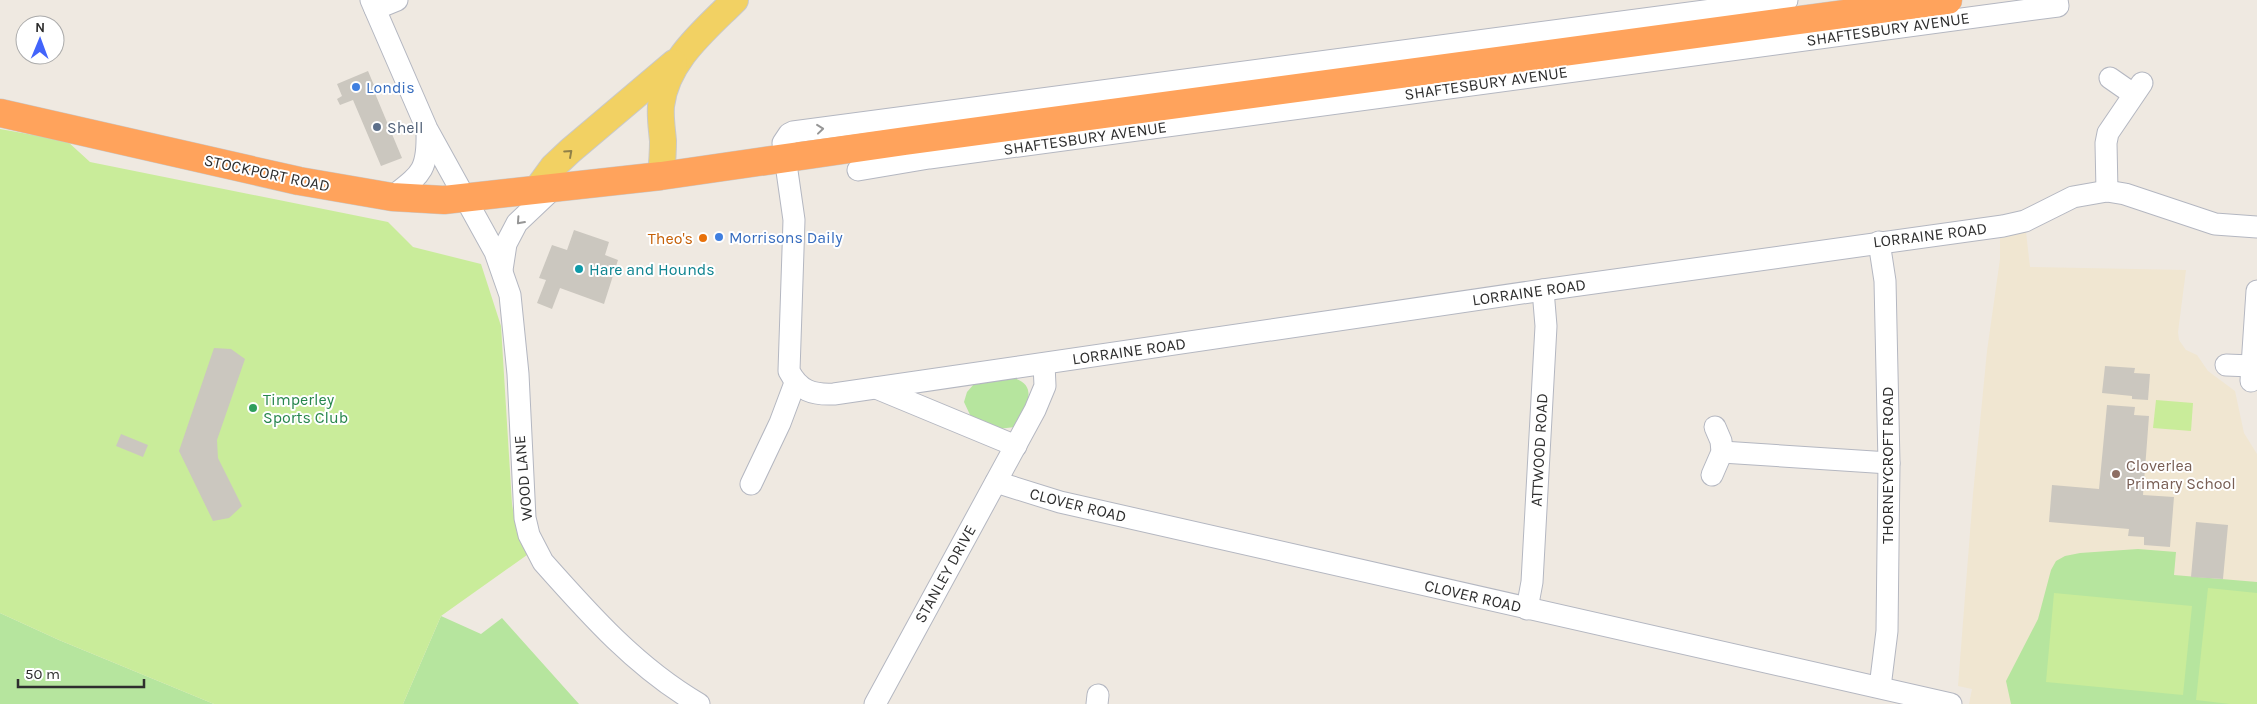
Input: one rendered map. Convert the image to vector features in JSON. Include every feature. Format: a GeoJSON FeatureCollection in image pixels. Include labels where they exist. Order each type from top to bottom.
{"type":"FeatureCollection","features":[{"type":"Feature","properties":{"kind":"highway","name":"SHAFTESBURY AVENUE"},"geometry":{"type":"LineString","coordinates":[[661,176],[784,158],[860,152],[907,151],[1844,7],[1948,0]]}},
{"type":"Feature","properties":{"kind":"highway","name":"STOCKPORT ROAD"},"geometry":{"type":"LineString","coordinates":[[0,113],[299,181],[392,197],[444,200],[661,176]]}},
{"type":"Feature","properties":{"kind":"main road"},"geometry":{"type":"LineString","coordinates":[[546,188],[553,168],[570,151],[680,58],[735,0]]}},
{"type":"Feature","properties":{"kind":"main road"},"geometry":{"type":"LineString","coordinates":[[661,176],[663,143],[660,117],[663,93],[680,58]]}},
{"type":"Feature","properties":{"kind":"street"},"geometry":{"type":"LineString","coordinates":[[373,5],[397,0]]}},
{"type":"Feature","properties":{"kind":"street","name":"SHAFTESBURY AVENUE"},"geometry":{"type":"LineString","coordinates":[[860,152],[1787,0]]}},
{"type":"Feature","properties":{"kind":"street","name":"SHAFTESBURY AVENUE"},"geometry":{"type":"LineString","coordinates":[[907,151],[2048,8],[2058,6],[2057,0]]}},
{"type":"Feature","properties":{"kind":"street","name":"WOOD LANE"},"geometry":{"type":"LineString","coordinates":[[373,5],[427,130],[495,252],[510,295],[514,321],[524,511],[529,535],[534,547],[543,562],[624,647],[660,678],[699,704]]}},
{"type":"Feature","properties":{"kind":"street"},"geometry":{"type":"LineString","coordinates":[[2107,191],[2106,143],[2108,133],[2138,89],[2110,78]]}},
{"type":"Feature","properties":{"kind":"street"},"geometry":{"type":"LineString","coordinates":[[392,197],[412,181],[426,161],[427,130]]}},
{"type":"Feature","properties":{"kind":"street"},"geometry":{"type":"LineString","coordinates":[[751,484],[780,423],[795,383],[788,365],[794,220],[784,158]]}},
{"type":"Feature","properties":{"kind":"street","name":"WOOD LANE"},"geometry":{"type":"LineString","coordinates":[[502,270],[506,244],[516,223],[546,188]]}},
{"type":"Feature","properties":{"kind":"street","name":"LORRAINE ROAD"},"geometry":{"type":"LineString","coordinates":[[795,383],[808,392],[823,395],[2025,222],[2073,197],[2107,191],[2125,194],[2215,224],[2257,227]]}},
{"type":"Feature","properties":{"kind":"street","name":"THORNEYCROFT ROAD"},"geometry":{"type":"LineString","coordinates":[[1879,242],[1885,281],[1889,463],[1887,631],[1880,687]]}},
{"type":"Feature","properties":{"kind":"street","name":"ATTWOOD ROAD"},"geometry":{"type":"LineString","coordinates":[[1527,609],[1532,582],[1546,326],[1543,290]]}},
{"type":"Feature","properties":{"kind":"street"},"geometry":{"type":"LineString","coordinates":[[2226,365],[2252,373],[2257,291]]}},
{"type":"Feature","properties":{"kind":"street","name":"STANLEY DRIVE"},"geometry":{"type":"LineString","coordinates":[[875,704],[1016,446],[1041,396],[1046,377],[1044,364]]}},
{"type":"Feature","properties":{"kind":"street"},"geometry":{"type":"LineString","coordinates":[[876,388],[1016,446]]}},
{"type":"Feature","properties":{"kind":"street"},"geometry":{"type":"LineString","coordinates":[[1712,475],[1722,452],[1721,441],[1715,427]]}},
{"type":"Feature","properties":{"kind":"street"},"geometry":{"type":"LineString","coordinates":[[1722,452],[1889,463]]}},
{"type":"Feature","properties":{"kind":"street","name":"CLOVER ROAD"},"geometry":{"type":"LineString","coordinates":[[996,482],[1060,502],[1951,704]]}},
{"type":"Feature","properties":{"kind":"shaded area","name":"Cloverlea Primary School"},"geometry":{"type":"Polygon","coordinates":[[[2026,232],[2030,267],[2186,270],[2178,332],[2179,340],[2186,350],[2197,355],[2208,371],[2235,391],[2244,433],[2257,454],[2257,704],[1969,704],[1972,689],[1958,686],[1973,494],[1987,351],[2000,259],[2000,236],[2026,232]]]}},
{"type":"Feature","properties":{"kind":"green space","name":"Timperley Sports Club"},"geometry":{"type":"Polygon","coordinates":[[[0,129],[67,141],[90,162],[388,222],[413,247],[481,264],[501,326],[512,504],[517,533],[527,555],[441,616],[403,704],[214,704],[59,640],[0,613],[0,129]]]}},
{"type":"Feature","properties":{"kind":"green space"},"geometry":{"type":"Polygon","coordinates":[[[1010,377],[1020,380],[1026,385],[1028,391],[1026,405],[1015,427],[998,429],[971,417],[964,402],[967,392],[974,384],[1010,377]]]}},
{"type":"Feature","properties":{"kind":"green space"},"geometry":{"type":"Polygon","coordinates":[[[2156,400],[2193,403],[2191,431],[2153,428],[2156,400]]]}},
{"type":"Feature","properties":{"kind":"green space"},"geometry":{"type":"Polygon","coordinates":[[[2138,549],[2176,552],[2174,575],[2257,582],[2257,704],[2011,704],[2006,681],[2038,619],[2051,570],[2056,561],[2065,556],[2080,553],[2138,549]]]}},
{"type":"Feature","properties":{"kind":"green space"},"geometry":{"type":"Polygon","coordinates":[[[2208,588],[2257,593],[2257,704],[2230,704],[2196,700],[2208,588]]]}},
{"type":"Feature","properties":{"kind":"green space"},"geometry":{"type":"Polygon","coordinates":[[[2054,593],[2192,606],[2183,695],[2046,682],[2054,593]]]}},
{"type":"Feature","properties":{"kind":"green space"},"geometry":{"type":"Polygon","coordinates":[[[0,613],[59,640],[214,704],[0,704],[0,613]]]}},
{"type":"Feature","properties":{"kind":"green space"},"geometry":{"type":"Polygon","coordinates":[[[441,616],[481,634],[502,618],[579,704],[403,704],[441,616]]]}},
{"type":"Feature","properties":{"kind":"building","name":"Shell"},"geometry":{"type":"Polygon","coordinates":[[[368,71],[376,90],[374,91],[402,158],[381,166],[353,100],[340,105],[337,99],[342,96],[337,84],[368,71]]]}},
{"type":"Feature","properties":{"kind":"building","name":"Hare and Hounds"},"geometry":{"type":"Polygon","coordinates":[[[574,230],[609,242],[605,255],[618,260],[604,304],[560,288],[552,309],[537,303],[546,280],[539,278],[552,245],[567,250],[574,230]]]}},
{"type":"Feature","properties":{"kind":"building"},"geometry":{"type":"Polygon","coordinates":[[[214,348],[231,349],[245,359],[217,440],[218,458],[242,506],[229,518],[213,521],[179,451],[214,348]]]}},
{"type":"Feature","properties":{"kind":"building"},"geometry":{"type":"Polygon","coordinates":[[[2105,366],[2135,368],[2134,373],[2150,374],[2148,400],[2132,399],[2132,396],[2102,393],[2105,366]]]}},
{"type":"Feature","properties":{"kind":"building"},"geometry":{"type":"Polygon","coordinates":[[[2107,405],[2135,407],[2134,415],[2149,416],[2143,495],[2174,497],[2170,547],[2144,545],[2144,537],[2128,536],[2129,529],[2049,522],[2052,485],[2099,489],[2107,405]]]}},
{"type":"Feature","properties":{"kind":"building"},"geometry":{"type":"Polygon","coordinates":[[[121,434],[148,445],[143,457],[116,446],[121,434]]]}},
{"type":"Feature","properties":{"kind":"building"},"geometry":{"type":"Polygon","coordinates":[[[2196,522],[2228,525],[2223,579],[2191,577],[2196,522]]]}},
{"type":"Feature","properties":{"kind":"place","name":"Londis"},"geometry":{"type":"Point","coordinates":[356,87]}},
{"type":"Feature","properties":{"kind":"place","name":"Shell"},"geometry":{"type":"Point","coordinates":[377,127]}},
{"type":"Feature","properties":{"kind":"place","name":"Morrisons Daily"},"geometry":{"type":"Point","coordinates":[719,237]}},
{"type":"Feature","properties":{"kind":"place","name":"Theo's"},"geometry":{"type":"Point","coordinates":[703,238]}},
{"type":"Feature","properties":{"kind":"place","name":"Hare and Hounds"},"geometry":{"type":"Point","coordinates":[579,269]}},
{"type":"Feature","properties":{"kind":"place","name":"Timperley Sports Club"},"geometry":{"type":"Point","coordinates":[253,408]}},
{"type":"Feature","properties":{"kind":"place","name":"Cloverlea Primary School"},"geometry":{"type":"Point","coordinates":[2116,474]}}]}
